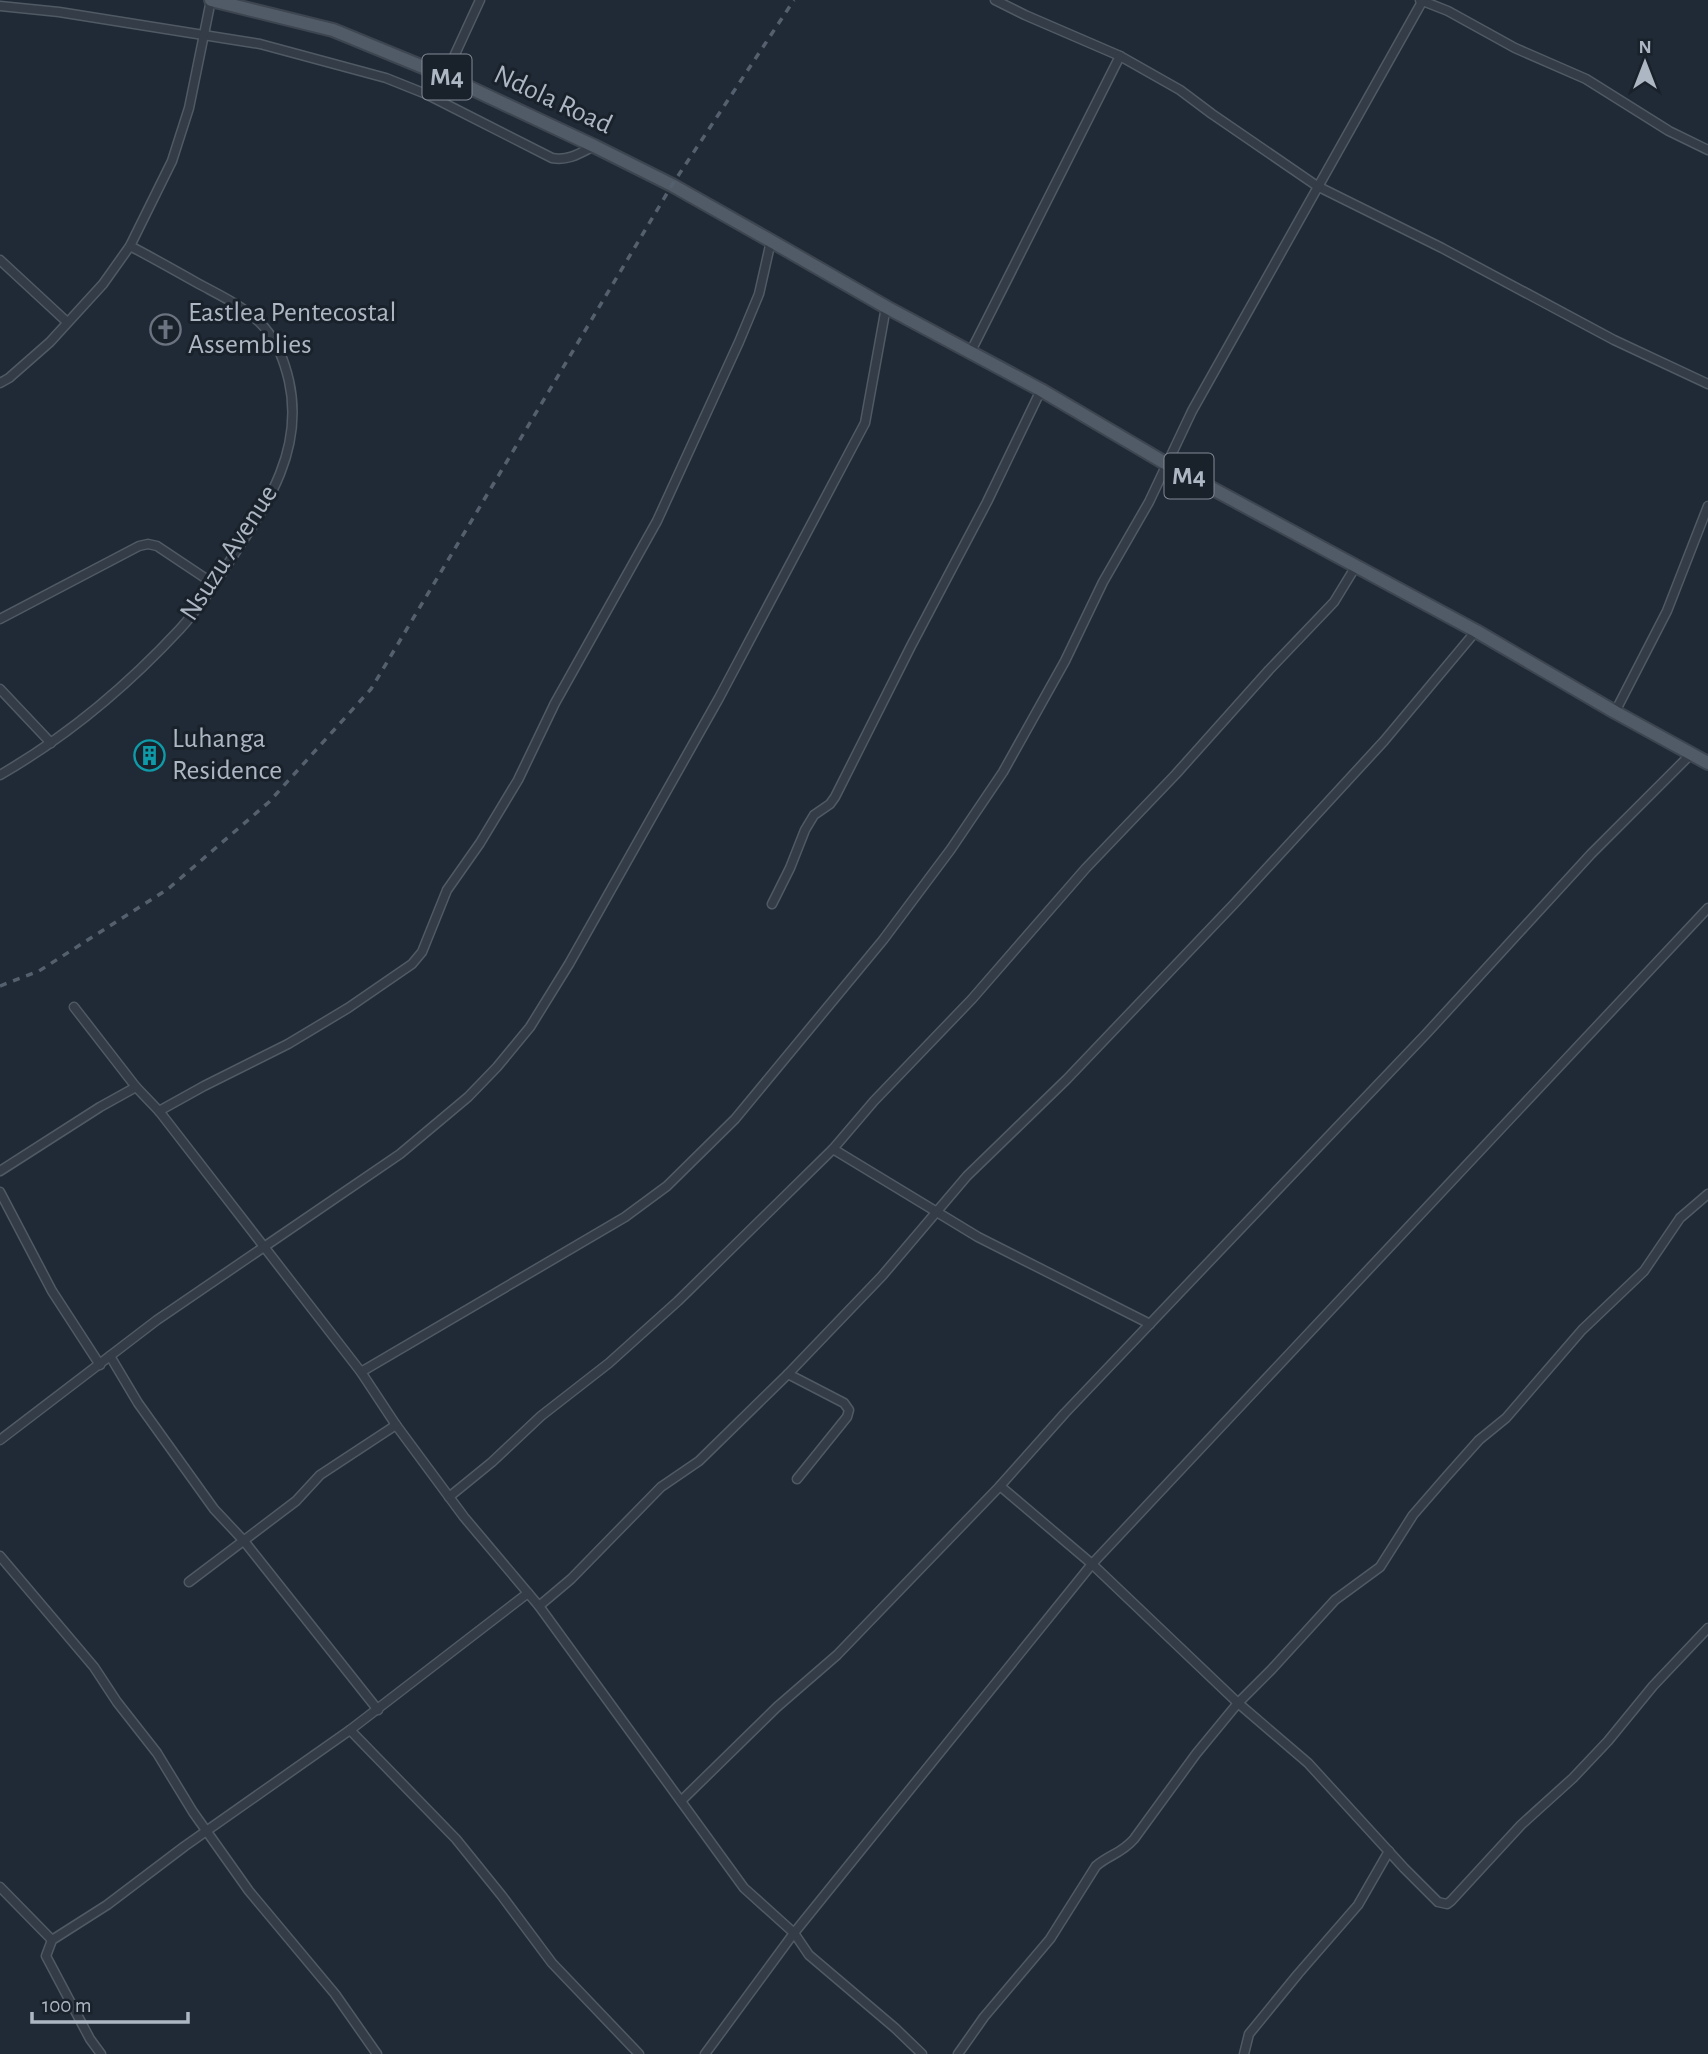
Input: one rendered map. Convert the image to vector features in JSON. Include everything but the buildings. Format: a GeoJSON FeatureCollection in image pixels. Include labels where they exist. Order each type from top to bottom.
{"type":"FeatureCollection","features":[{"type":"Feature","properties":{"kind":"main road","name":"Ndola Road"},"geometry":{"type":"LineString","coordinates":[[211,0],[332,30],[445,76],[594,146],[771,240]]}},
{"type":"Feature","properties":{"kind":"main road","name":"M4"},"geometry":{"type":"LineString","coordinates":[[771,240],[886,307],[1041,390],[1165,463],[1476,631],[1708,763]]}},
{"type":"Feature","properties":{"kind":"street"},"geometry":{"type":"LineString","coordinates":[[0,383],[50,342],[103,284],[130,246],[172,161],[189,108],[211,0]]}},
{"type":"Feature","properties":{"kind":"street"},"geometry":{"type":"LineString","coordinates":[[445,76],[480,0]]}},
{"type":"Feature","properties":{"kind":"street"},"geometry":{"type":"LineString","coordinates":[[996,0],[1120,56],[1180,90],[1317,186],[1442,248],[1614,340],[1708,384]]}},
{"type":"Feature","properties":{"kind":"street"},"geometry":{"type":"LineString","coordinates":[[361,1372],[625,1217],[667,1186],[735,1119],[883,940],[951,849],[1003,772],[1065,661],[1103,582],[1149,502],[1165,463],[1192,411],[1422,0],[1516,48],[1586,79],[1669,131],[1708,150]]}},
{"type":"Feature","properties":{"kind":"street"},"geometry":{"type":"LineString","coordinates":[[0,6],[59,12],[260,44],[386,78],[426,94],[552,158],[571,158],[594,146]]}},
{"type":"Feature","properties":{"kind":"street"},"geometry":{"type":"LineString","coordinates":[[970,353],[1120,56]]}},
{"type":"Feature","properties":{"kind":"street"},"geometry":{"type":"LineString","coordinates":[[159,1111],[308,1032],[383,985],[412,964],[422,952],[447,890],[480,843],[518,780],[555,703],[657,521],[740,342],[759,294],[771,240]]}},
{"type":"Feature","properties":{"kind":"street","name":"Nsuzu Avenue"},"geometry":{"type":"LineString","coordinates":[[0,775],[51,743],[139,669],[181,628],[253,526],[274,490],[290,445],[293,426],[292,395],[279,349],[268,331],[250,314],[223,297],[130,246]]}},
{"type":"Feature","properties":{"kind":"street"},"geometry":{"type":"LineString","coordinates":[[0,260],[67,322]]}},
{"type":"Feature","properties":{"kind":"street"},"geometry":{"type":"LineString","coordinates":[[0,1440],[157,1320],[410,1146],[468,1097],[530,1027],[569,964],[712,709],[865,423],[886,307]]}},
{"type":"Feature","properties":{"kind":"street"},"geometry":{"type":"LineString","coordinates":[[772,904],[814,815],[830,804],[841,786],[987,502],[1041,390]]}},
{"type":"Feature","properties":{"kind":"street"},"geometry":{"type":"LineString","coordinates":[[1615,712],[1667,611],[1708,506]]}},
{"type":"Feature","properties":{"kind":"street"},"geometry":{"type":"LineString","coordinates":[[0,619],[118,556],[148,544],[158,546],[214,584]]}},
{"type":"Feature","properties":{"kind":"street"},"geometry":{"type":"LineString","coordinates":[[449,1497],[668,1310],[834,1149],[874,1101],[972,999],[1086,868],[1334,602],[1356,566]]}},
{"type":"Feature","properties":{"kind":"street"},"geometry":{"type":"LineString","coordinates":[[539,1606],[572,1579],[661,1488],[699,1461],[788,1374],[881,1276],[967,1177],[1067,1079],[1234,904],[1384,741],[1476,631]]}},
{"type":"Feature","properties":{"kind":"street"},"geometry":{"type":"LineString","coordinates":[[0,689],[51,743]]}},
{"type":"Feature","properties":{"kind":"street"},"geometry":{"type":"LineString","coordinates":[[681,1801],[777,1707],[837,1655],[1427,1033],[1591,854],[1691,754]]}},
{"type":"Feature","properties":{"kind":"street"},"geometry":{"type":"LineString","coordinates":[[705,2054],[794,1933],[1092,1564],[1708,908]]}},
{"type":"Feature","properties":{"kind":"street"},"geometry":{"type":"LineString","coordinates":[[74,1007],[136,1087],[159,1111],[361,1372],[449,1497],[539,1606],[744,1888],[794,1933],[809,1955],[922,2054]]}},
{"type":"Feature","properties":{"kind":"street"},"geometry":{"type":"LineString","coordinates":[[0,1171],[136,1087]]}},
{"type":"Feature","properties":{"kind":"street"},"geometry":{"type":"LineString","coordinates":[[834,1149],[1000,1248],[1150,1324]]}},
{"type":"Feature","properties":{"kind":"street"},"geometry":{"type":"LineString","coordinates":[[0,1192],[52,1291],[100,1365]]}},
{"type":"Feature","properties":{"kind":"street"},"geometry":{"type":"LineString","coordinates":[[958,2054],[984,2017],[1050,1939],[1096,1866],[1124,1850],[1134,1839],[1196,1754],[1238,1703],[1335,1600],[1380,1567],[1413,1515],[1446,1477],[1479,1440],[1506,1418],[1582,1330],[1644,1271],[1680,1218],[1708,1194]]}},
{"type":"Feature","properties":{"kind":"street"},"geometry":{"type":"LineString","coordinates":[[110,1356],[138,1403],[214,1509],[244,1541],[378,1710]]}},
{"type":"Feature","properties":{"kind":"street"},"geometry":{"type":"LineString","coordinates":[[788,1374],[844,1403],[849,1410],[847,1417],[797,1479]]}},
{"type":"Feature","properties":{"kind":"street"},"geometry":{"type":"LineString","coordinates":[[189,1582],[296,1501],[320,1475],[396,1425]]}},
{"type":"Feature","properties":{"kind":"street"},"geometry":{"type":"LineString","coordinates":[[1000,1486],[1092,1564],[1238,1703],[1308,1763],[1438,1902],[1447,1904],[1521,1825],[1573,1778],[1608,1741],[1653,1686],[1708,1628]]}},
{"type":"Feature","properties":{"kind":"street"},"geometry":{"type":"LineString","coordinates":[[0,1556],[94,1667],[117,1703],[157,1754],[193,1812],[249,1891],[335,1994],[377,2054]]}},
{"type":"Feature","properties":{"kind":"street"},"geometry":{"type":"LineString","coordinates":[[101,2054],[90,2039],[46,1956],[52,1940],[107,1905],[378,1710],[528,1594]]}},
{"type":"Feature","properties":{"kind":"street"},"geometry":{"type":"LineString","coordinates":[[350,1730],[456,1839],[552,1963],[639,2054]]}},
{"type":"Feature","properties":{"kind":"street"},"geometry":{"type":"LineString","coordinates":[[1244,2054],[1249,2034],[1358,1905],[1389,1851]]}},
{"type":"Feature","properties":{"kind":"street"},"geometry":{"type":"LineString","coordinates":[[0,1887],[52,1940]]}},
{"type":"Feature","properties":{"kind":"railway"},"geometry":{"type":"LineString","coordinates":[[0,986],[39,971],[168,889],[269,802],[371,689],[672,185],[794,0]]}},
{"type":"Feature","properties":{"kind":"place","name":"Eastlea Pentecostal Assemblies"},"geometry":{"type":"Point","coordinates":[165,329]}},
{"type":"Feature","properties":{"kind":"place","name":"Luhanga Residence"},"geometry":{"type":"Point","coordinates":[149,755]}}]}
